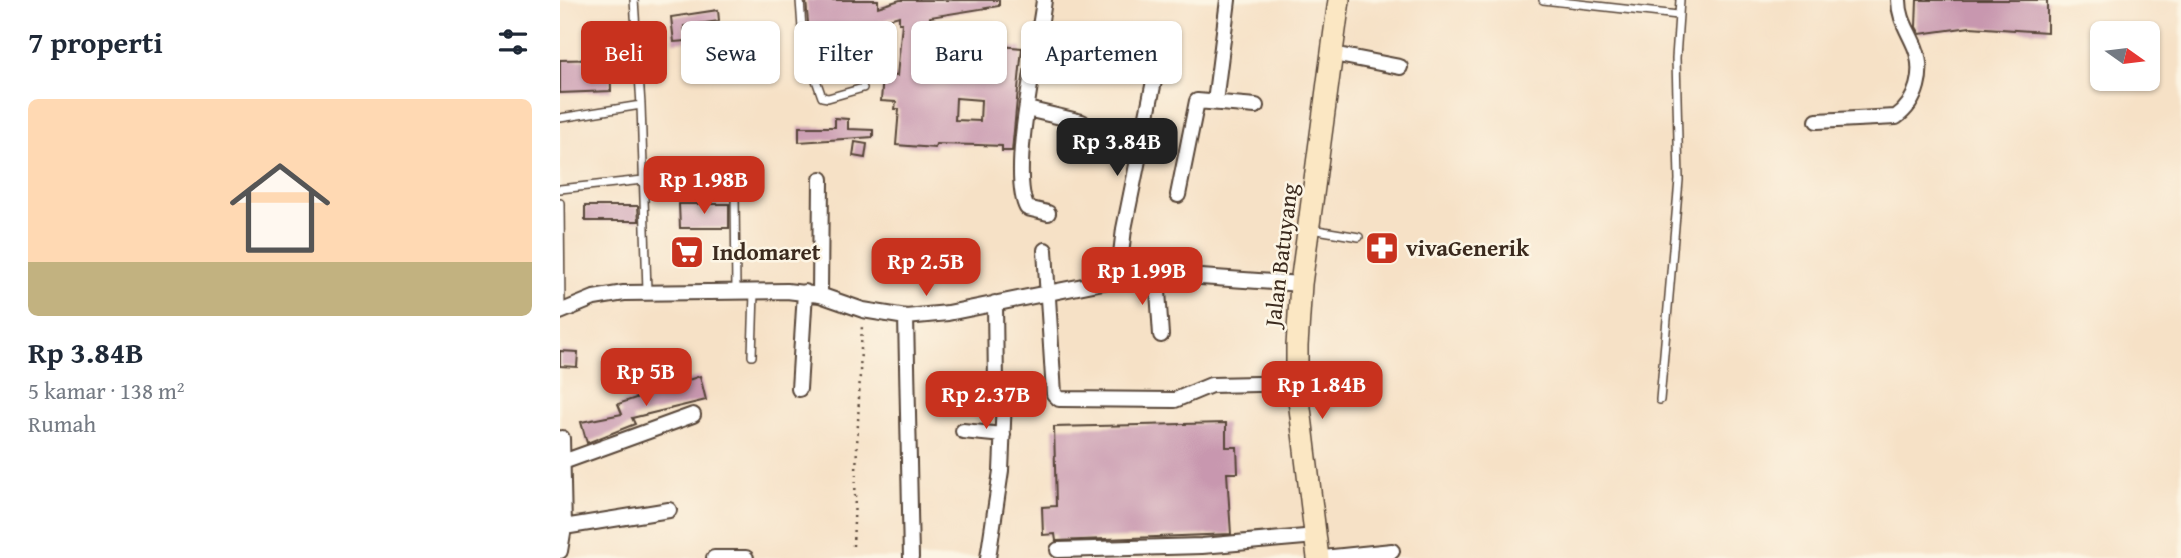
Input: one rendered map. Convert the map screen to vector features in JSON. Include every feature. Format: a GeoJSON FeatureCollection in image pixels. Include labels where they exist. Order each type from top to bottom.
{"type":"FeatureCollection","features":[{"type":"Feature","properties":{"kind":"street"},"geometry":{"type":"LineString","coordinates":[[1044,0],[1022,151],[1024,202],[1030,210],[1048,213]]}},
{"type":"Feature","properties":{"kind":"street"},"geometry":{"type":"LineString","coordinates":[[1215,102],[1228,0]]}},
{"type":"Feature","properties":{"kind":"street","name":"Jalan Batuyang"},"geometry":{"type":"LineString","coordinates":[[1321,558],[1297,383],[1301,284],[1339,0]]}},
{"type":"Feature","properties":{"kind":"street"},"geometry":{"type":"LineString","coordinates":[[1817,121],[1896,117],[1911,102],[1919,85],[1917,54],[1902,22],[1899,0]]}},
{"type":"Feature","properties":{"kind":"street"},"geometry":{"type":"LineString","coordinates":[[1333,54],[1400,67]]}},
{"type":"Feature","properties":{"kind":"street"},"geometry":{"type":"LineString","coordinates":[[1118,279],[1124,229],[1153,84]]}},
{"type":"Feature","properties":{"kind":"street"},"geometry":{"type":"LineString","coordinates":[[1178,195],[1195,103],[1199,100],[1256,106]]}},
{"type":"Feature","properties":{"kind":"street"},"geometry":{"type":"LineString","coordinates":[[1027,109],[1082,122]]}},
{"type":"Feature","properties":{"kind":"street"},"geometry":{"type":"LineString","coordinates":[[799,389],[813,294],[821,179]]}},
{"type":"Feature","properties":{"kind":"street"},"geometry":{"type":"LineString","coordinates":[[1045,250],[1054,394],[1059,398],[1175,400],[1212,385],[1297,383]]}},
{"type":"Feature","properties":{"kind":"street"},"geometry":{"type":"LineString","coordinates":[[1157,276],[1161,335]]}},
{"type":"Feature","properties":{"kind":"street"},"geometry":{"type":"LineString","coordinates":[[560,312],[610,295],[754,291],[813,294],[863,310],[906,317],[948,313],[1118,279],[1157,276],[1301,284]]}},
{"type":"Feature","properties":{"kind":"street"},"geometry":{"type":"LineString","coordinates":[[988,558],[1003,435],[1004,399],[996,387],[995,303]]}},
{"type":"Feature","properties":{"kind":"street"},"geometry":{"type":"LineString","coordinates":[[906,317],[911,558]]}},
{"type":"Feature","properties":{"kind":"street"},"geometry":{"type":"LineString","coordinates":[[564,462],[693,415]]}},
{"type":"Feature","properties":{"kind":"street"},"geometry":{"type":"LineString","coordinates":[[963,431],[1003,435]]}},
{"type":"Feature","properties":{"kind":"street"},"geometry":{"type":"LineString","coordinates":[[560,551],[564,527],[562,438]]}},
{"type":"Feature","properties":{"kind":"street"},"geometry":{"type":"LineString","coordinates":[[564,527],[669,510]]}},
{"type":"Feature","properties":{"kind":"street"},"geometry":{"type":"LineString","coordinates":[[1058,550],[1202,546],[1316,536]]}},
{"type":"Feature","properties":{"kind":"street"},"geometry":{"type":"LineString","coordinates":[[1321,558],[1392,551]]}},
{"type":"Feature","properties":{"kind":"street"},"geometry":{"type":"LineString","coordinates":[[714,558],[743,558]]}},
{"type":"Feature","properties":{"kind":"lane"},"geometry":{"type":"LineString","coordinates":[[634,0],[641,106],[647,292]]}},
{"type":"Feature","properties":{"kind":"lane"},"geometry":{"type":"LineString","coordinates":[[800,0],[803,43],[822,97],[828,98],[863,88]]}},
{"type":"Feature","properties":{"kind":"lane"},"geometry":{"type":"LineString","coordinates":[[1543,0],[1678,15]]}},
{"type":"Feature","properties":{"kind":"lane"},"geometry":{"type":"LineString","coordinates":[[1660,400],[1679,180],[1676,58],[1680,0]]}},
{"type":"Feature","properties":{"kind":"lane"},"geometry":{"type":"LineString","coordinates":[[560,118],[641,106]]}},
{"type":"Feature","properties":{"kind":"lane"},"geometry":{"type":"LineString","coordinates":[[560,189],[643,180]]}},
{"type":"Feature","properties":{"kind":"lane"},"geometry":{"type":"LineString","coordinates":[[735,194],[736,291]]}},
{"type":"Feature","properties":{"kind":"lane"},"geometry":{"type":"LineString","coordinates":[[560,203],[560,312]]}},
{"type":"Feature","properties":{"kind":"lane"},"geometry":{"type":"LineString","coordinates":[[1308,229],[1359,237]]}},
{"type":"Feature","properties":{"kind":"lane"},"geometry":{"type":"LineString","coordinates":[[752,356],[754,291]]}},
{"type":"Feature","properties":{"kind":"path"},"geometry":{"type":"LineString","coordinates":[[853,546],[863,310]]}},
{"type":"Feature","properties":{"kind":"building"},"geometry":{"type":"Polygon","coordinates":[[[806,0],[878,0],[878,7],[900,0],[999,0],[999,6],[930,17],[930,21],[911,21],[911,84],[1007,84],[1007,47],[1021,48],[1012,151],[1002,151],[1002,146],[936,144],[935,148],[896,145],[899,109],[895,109],[896,102],[881,101],[882,84],[897,84],[902,23],[899,23],[899,16],[882,21],[808,21],[806,0]],[[956,98],[955,120],[980,121],[981,100],[956,98]]]}},
{"type":"Feature","properties":{"kind":"building"},"geometry":{"type":"Polygon","coordinates":[[[1917,0],[2047,0],[2047,32],[1970,27],[1920,34],[1916,27],[1917,0]]]}},
{"type":"Feature","properties":{"kind":"building"},"geometry":{"type":"Polygon","coordinates":[[[718,10],[719,21],[681,21],[681,41],[674,42],[671,17],[718,10]]]}},
{"type":"Feature","properties":{"kind":"building"},"geometry":{"type":"Polygon","coordinates":[[[560,60],[581,60],[581,84],[611,84],[611,91],[560,93],[560,60]]]}},
{"type":"Feature","properties":{"kind":"building"},"geometry":{"type":"Polygon","coordinates":[[[835,118],[848,119],[848,129],[873,130],[873,137],[799,142],[799,127],[835,127],[835,118]]]}},
{"type":"Feature","properties":{"kind":"building"},"geometry":{"type":"Polygon","coordinates":[[[855,142],[867,144],[865,158],[853,156],[855,142]]]}},
{"type":"Feature","properties":{"kind":"building"},"geometry":{"type":"Polygon","coordinates":[[[679,204],[729,204],[729,228],[680,228],[679,204]]]}},
{"type":"Feature","properties":{"kind":"building"},"geometry":{"type":"Polygon","coordinates":[[[585,206],[638,206],[639,221],[585,221],[585,206]]]}},
{"type":"Feature","properties":{"kind":"building"},"geometry":{"type":"Polygon","coordinates":[[[560,351],[578,352],[577,367],[560,366],[560,351]]]}},
{"type":"Feature","properties":{"kind":"building"},"geometry":{"type":"Polygon","coordinates":[[[700,376],[706,400],[632,418],[635,424],[587,443],[581,422],[622,414],[618,404],[700,376]]]}},
{"type":"Feature","properties":{"kind":"building"},"geometry":{"type":"Polygon","coordinates":[[[1226,423],[1226,447],[1237,447],[1238,473],[1227,473],[1231,534],[1056,541],[1055,534],[1043,535],[1042,507],[1056,506],[1054,427],[1226,423]]]}},
{"type":"Feature","properties":{"kind":"place","name":"vivaGenerik"},"geometry":{"type":"Point","coordinates":[1382,248]}},
{"type":"Feature","properties":{"kind":"place","name":"Indomaret"},"geometry":{"type":"Point","coordinates":[687,252]}}]}
